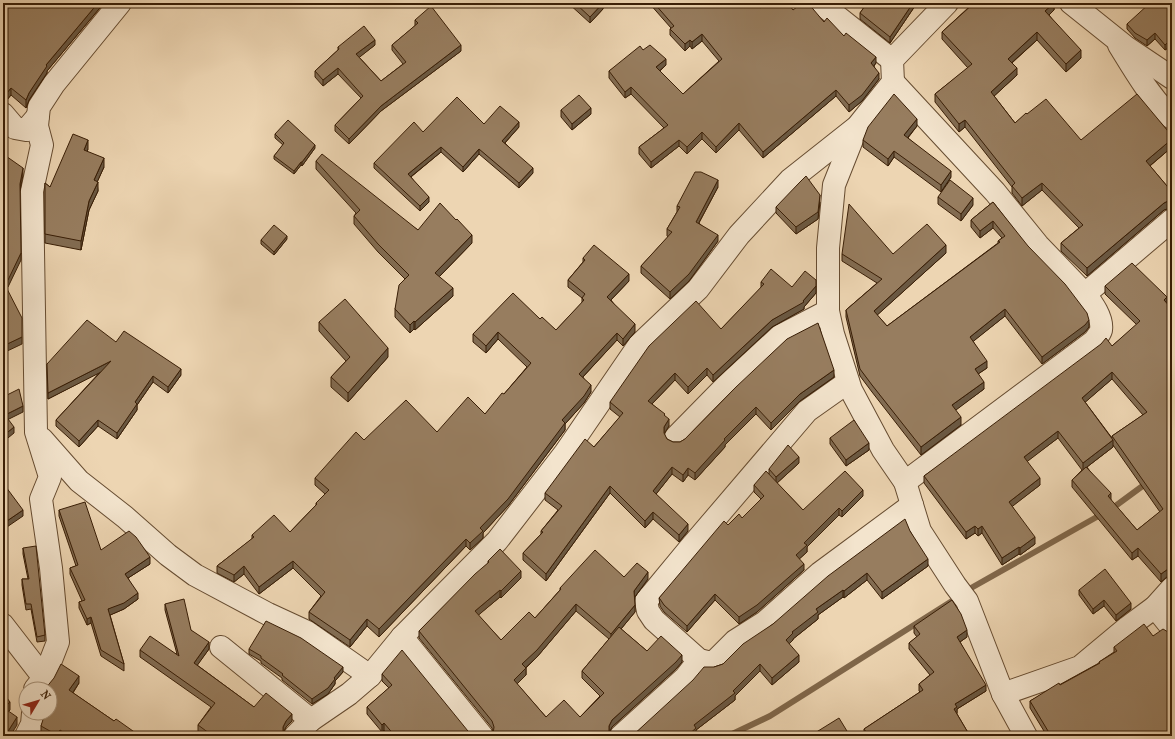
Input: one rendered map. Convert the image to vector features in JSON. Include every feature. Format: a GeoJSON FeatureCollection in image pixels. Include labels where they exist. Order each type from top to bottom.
{"type":"FeatureCollection","features":[{"type":"Feature","properties":{"kind":"street"},"geometry":{"type":"LineString","coordinates":[[40,681],[58,642],[41,499],[50,477],[36,432],[32,191],[42,145],[38,126],[38,116],[40,107],[54,84],[120,3]]}},
{"type":"Feature","properties":{"kind":"street"},"geometry":{"type":"LineString","coordinates":[[820,3],[892,60]]}},
{"type":"Feature","properties":{"kind":"street"},"geometry":{"type":"LineString","coordinates":[[905,482],[1094,341],[1101,330],[1100,319],[1094,306],[1085,294],[1038,245],[995,192],[893,82],[892,60],[947,3]]}},
{"type":"Feature","properties":{"kind":"street"},"geometry":{"type":"LineString","coordinates":[[1071,3],[1126,47],[1172,78]]}},
{"type":"Feature","properties":{"kind":"street"},"geometry":{"type":"LineString","coordinates":[[1114,38],[1141,81],[1162,108],[1172,118]]}},
{"type":"Feature","properties":{"kind":"street"},"geometry":{"type":"LineString","coordinates":[[295,736],[311,720],[349,694],[370,676],[402,637],[497,541],[566,453],[639,345],[698,289],[739,235],[790,180],[857,127],[893,82]]}},
{"type":"Feature","properties":{"kind":"street"},"geometry":{"type":"LineString","coordinates":[[7,127],[26,130],[38,116]]}},
{"type":"Feature","properties":{"kind":"street"},"geometry":{"type":"LineString","coordinates":[[857,127],[834,185],[828,248],[828,311],[833,334],[848,382],[883,450],[905,482],[920,531],[961,593],[1003,694],[1026,736]]}},
{"type":"Feature","properties":{"kind":"street"},"geometry":{"type":"LineString","coordinates":[[1085,294],[1172,220]]}},
{"type":"Feature","properties":{"kind":"street"},"geometry":{"type":"LineString","coordinates":[[676,437],[727,385],[780,336],[828,311]]}},
{"type":"Feature","properties":{"kind":"street"},"geometry":{"type":"LineString","coordinates":[[848,382],[807,411],[646,601],[648,611],[654,620],[699,660],[714,662],[735,641],[765,622],[820,573],[912,505]]}},
{"type":"Feature","properties":{"kind":"street"},"geometry":{"type":"LineString","coordinates":[[36,432],[79,481],[125,517],[168,555],[194,575],[268,614],[307,632],[370,676]]}},
{"type":"Feature","properties":{"kind":"street"},"geometry":{"type":"LineString","coordinates":[[1003,694],[1080,666],[1155,607],[1172,588]]}},
{"type":"Feature","properties":{"kind":"street"},"geometry":{"type":"LineString","coordinates":[[1155,607],[1172,628]]}},
{"type":"Feature","properties":{"kind":"street"},"geometry":{"type":"LineString","coordinates":[[3,625],[36,681]]}},
{"type":"Feature","properties":{"kind":"street"},"geometry":{"type":"LineString","coordinates":[[402,637],[482,736]]}},
{"type":"Feature","properties":{"kind":"street"},"geometry":{"type":"LineString","coordinates":[[221,647],[311,720]]}},
{"type":"Feature","properties":{"kind":"street"},"geometry":{"type":"LineString","coordinates":[[3,650],[34,681]]}},
{"type":"Feature","properties":{"kind":"street"},"geometry":{"type":"LineString","coordinates":[[621,736],[685,678],[699,660]]}},
{"type":"Feature","properties":{"kind":"street"},"geometry":{"type":"LineString","coordinates":[[26,736],[32,721]]}},
{"type":"Feature","properties":{"kind":"building"},"geometry":{"type":"Polygon","coordinates":[[[9,3],[98,3],[46,65],[47,66],[26,100],[11,88],[6,94],[3,91],[3,9],[9,3]]]}},
{"type":"Feature","properties":{"kind":"building"},"geometry":{"type":"Polygon","coordinates":[[[575,3],[603,3],[590,17],[575,3]]]}},
{"type":"Feature","properties":{"kind":"building"},"geometry":{"type":"Polygon","coordinates":[[[654,3],[756,3],[760,8],[767,3],[788,3],[793,10],[802,3],[808,3],[824,22],[827,18],[844,36],[846,33],[876,57],[871,63],[879,73],[862,95],[849,105],[836,90],[763,152],[739,123],[716,147],[702,132],[687,147],[679,140],[651,162],[639,147],[668,125],[631,87],[625,92],[609,71],[640,46],[643,50],[650,45],[666,59],[656,67],[683,94],[722,59],[702,34],[692,42],[690,40],[685,44],[670,29],[674,26],[654,3]]]}},
{"type":"Feature","properties":{"kind":"building"},"geometry":{"type":"Polygon","coordinates":[[[867,3],[913,3],[890,37],[860,13],[867,3]]]}},
{"type":"Feature","properties":{"kind":"building"},"geometry":{"type":"Polygon","coordinates":[[[972,3],[1054,3],[1045,11],[1081,50],[1066,64],[1037,32],[1008,59],[1017,68],[991,92],[1015,123],[1046,99],[1081,140],[1137,94],[1172,136],[1172,139],[1146,161],[1172,192],[1172,200],[1164,203],[1087,268],[1061,243],[1083,225],[1042,183],[1022,198],[1012,186],[1015,183],[965,120],[959,124],[935,94],[972,64],[942,32],[973,4],[972,3]]]}},
{"type":"Feature","properties":{"kind":"building"},"geometry":{"type":"Polygon","coordinates":[[[1150,3],[1172,3],[1172,48],[1168,42],[1165,45],[1155,33],[1147,40],[1135,33],[1127,24],[1150,3]]]}},
{"type":"Feature","properties":{"kind":"building"},"geometry":{"type":"Polygon","coordinates":[[[431,6],[461,45],[381,106],[349,139],[335,125],[363,96],[338,68],[323,80],[315,71],[339,49],[338,47],[364,26],[375,40],[356,54],[381,81],[406,62],[392,45],[418,23],[415,20],[431,6]]]}},
{"type":"Feature","properties":{"kind":"building"},"geometry":{"type":"Polygon","coordinates":[[[894,94],[917,119],[904,135],[951,171],[941,185],[894,151],[888,159],[863,140],[868,127],[894,94]]]}},
{"type":"Feature","properties":{"kind":"building"},"geometry":{"type":"Polygon","coordinates":[[[579,95],[591,108],[572,124],[561,110],[579,95]]]}},
{"type":"Feature","properties":{"kind":"building"},"geometry":{"type":"Polygon","coordinates":[[[457,97],[484,124],[500,106],[519,122],[502,141],[533,168],[519,183],[479,149],[463,167],[441,147],[408,174],[429,197],[420,206],[374,163],[414,122],[423,132],[457,97]]]}},
{"type":"Feature","properties":{"kind":"building"},"geometry":{"type":"Polygon","coordinates":[[[288,120],[315,145],[294,171],[274,156],[284,143],[275,134],[288,120]]]}},
{"type":"Feature","properties":{"kind":"building"},"geometry":{"type":"Polygon","coordinates":[[[73,134],[88,140],[84,150],[104,158],[94,180],[98,182],[89,201],[81,241],[45,234],[45,183],[50,187],[73,134]]]}},
{"type":"Feature","properties":{"kind":"building"},"geometry":{"type":"Polygon","coordinates":[[[3,154],[23,168],[20,184],[21,253],[8,280],[4,283],[22,318],[22,337],[3,346],[3,154]]]}},
{"type":"Feature","properties":{"kind":"building"},"geometry":{"type":"Polygon","coordinates":[[[322,154],[418,230],[440,203],[472,235],[435,273],[453,288],[410,325],[395,309],[399,285],[409,275],[378,244],[354,216],[360,210],[316,161],[322,154]]]}},
{"type":"Feature","properties":{"kind":"building"},"geometry":{"type":"Polygon","coordinates":[[[695,172],[701,172],[718,180],[696,222],[718,235],[689,274],[670,292],[641,266],[672,232],[667,229],[680,207],[677,206],[695,172]]]}},
{"type":"Feature","properties":{"kind":"building"},"geometry":{"type":"Polygon","coordinates":[[[806,176],[820,195],[818,212],[796,227],[776,207],[806,176]]]}},
{"type":"Feature","properties":{"kind":"building"},"geometry":{"type":"Polygon","coordinates":[[[950,180],[973,198],[961,214],[938,197],[950,180]]]}},
{"type":"Feature","properties":{"kind":"building"},"geometry":{"type":"Polygon","coordinates":[[[993,202],[1028,246],[1065,284],[1087,313],[1089,320],[1085,325],[1042,357],[1005,309],[970,337],[987,361],[975,369],[984,382],[952,405],[961,417],[921,447],[860,369],[846,310],[882,279],[842,254],[849,204],[893,254],[927,224],[946,245],[874,311],[887,326],[1000,242],[998,241],[1005,236],[993,221],[980,231],[971,220],[993,202]]]}},
{"type":"Feature","properties":{"kind":"building"},"geometry":{"type":"Polygon","coordinates":[[[274,225],[287,236],[274,252],[261,240],[274,225]]]}},
{"type":"Feature","properties":{"kind":"building"},"geometry":{"type":"Polygon","coordinates":[[[594,245],[629,274],[607,297],[635,324],[623,339],[617,333],[579,374],[591,385],[584,396],[562,420],[565,423],[508,499],[480,528],[483,531],[470,543],[466,539],[379,629],[367,619],[350,640],[309,612],[325,592],[293,561],[259,587],[244,566],[234,575],[217,566],[254,537],[252,535],[274,515],[290,532],[329,490],[315,478],[356,432],[364,440],[406,400],[437,432],[468,397],[485,414],[502,393],[504,394],[531,363],[498,332],[486,346],[473,334],[513,293],[540,319],[542,317],[556,330],[584,300],[582,298],[585,294],[568,280],[585,260],[583,258],[594,245]]]}},
{"type":"Feature","properties":{"kind":"building"},"geometry":{"type":"Polygon","coordinates":[[[1132,263],[1167,297],[1164,300],[1172,309],[1172,569],[1168,569],[1161,574],[1138,548],[1132,553],[1072,480],[1086,467],[1111,493],[1108,496],[1137,530],[1163,509],[1112,436],[1147,412],[1112,372],[1082,398],[1113,440],[1083,463],[1058,431],[1024,457],[1040,478],[1009,502],[1035,537],[1020,548],[1019,547],[1002,558],[982,526],[978,529],[975,526],[966,532],[924,476],[1101,344],[1106,338],[1112,346],[1140,321],[1105,286],[1132,263]]]}},
{"type":"Feature","properties":{"kind":"building"},"geometry":{"type":"Polygon","coordinates":[[[771,269],[792,287],[805,271],[816,280],[816,286],[803,301],[804,302],[772,320],[713,375],[707,368],[688,387],[675,373],[648,401],[669,419],[664,427],[664,433],[667,439],[673,442],[680,442],[685,439],[736,387],[787,339],[818,323],[834,370],[800,394],[771,423],[756,407],[724,439],[725,440],[695,473],[688,468],[683,475],[672,467],[653,491],[688,524],[679,535],[653,512],[645,521],[610,486],[546,574],[523,553],[543,532],[541,531],[562,506],[545,493],[585,439],[594,447],[623,413],[610,402],[649,346],[696,301],[721,329],[764,284],[761,282],[771,269]]]}},
{"type":"Feature","properties":{"kind":"building"},"geometry":{"type":"Polygon","coordinates":[[[345,299],[388,348],[348,393],[331,377],[350,357],[319,322],[345,299]]]}},
{"type":"Feature","properties":{"kind":"building"},"geometry":{"type":"Polygon","coordinates":[[[87,320],[116,342],[124,331],[181,369],[168,387],[153,376],[135,402],[137,404],[117,433],[98,420],[79,441],[56,420],[111,361],[48,393],[47,364],[87,320]]]}},
{"type":"Feature","properties":{"kind":"building"},"geometry":{"type":"Polygon","coordinates":[[[19,389],[23,406],[5,415],[14,427],[3,436],[3,397],[19,389]]]}},
{"type":"Feature","properties":{"kind":"building"},"geometry":{"type":"Polygon","coordinates":[[[854,420],[869,443],[846,460],[830,438],[854,420]]]}},
{"type":"Feature","properties":{"kind":"building"},"geometry":{"type":"Polygon","coordinates":[[[788,445],[799,457],[776,477],[769,469],[788,445]]]}},
{"type":"Feature","properties":{"kind":"building"},"geometry":{"type":"Polygon","coordinates":[[[766,471],[803,510],[845,471],[863,490],[842,511],[839,508],[804,543],[807,545],[796,555],[804,564],[757,605],[739,617],[715,594],[687,626],[664,605],[659,598],[724,521],[728,525],[739,514],[742,518],[764,496],[754,485],[766,471]]]}},
{"type":"Feature","properties":{"kind":"building"},"geometry":{"type":"Polygon","coordinates":[[[3,483],[23,510],[4,523],[3,522],[3,483]]]}},
{"type":"Feature","properties":{"kind":"building"},"geometry":{"type":"Polygon","coordinates":[[[85,502],[101,550],[129,531],[136,537],[150,557],[125,574],[138,593],[124,603],[108,609],[124,664],[101,650],[91,617],[87,619],[79,602],[85,600],[70,568],[78,565],[59,510],[85,502]]]}},
{"type":"Feature","properties":{"kind":"building"},"geometry":{"type":"Polygon","coordinates":[[[905,519],[910,531],[928,559],[882,592],[867,573],[844,591],[843,590],[816,609],[818,612],[792,632],[793,633],[786,640],[799,655],[772,678],[760,664],[733,691],[735,693],[694,725],[696,728],[687,736],[632,736],[693,680],[704,667],[714,667],[723,664],[743,644],[773,624],[828,576],[905,519]]]}},
{"type":"Feature","properties":{"kind":"building"},"geometry":{"type":"Polygon","coordinates":[[[36,546],[45,635],[37,637],[31,604],[26,604],[22,579],[29,579],[23,548],[36,546]]]}},
{"type":"Feature","properties":{"kind":"building"},"geometry":{"type":"Polygon","coordinates":[[[500,549],[521,571],[501,591],[500,590],[475,611],[501,640],[529,612],[535,618],[595,550],[624,577],[637,563],[648,572],[634,591],[635,605],[611,634],[576,604],[537,650],[522,664],[526,668],[514,680],[546,717],[564,700],[580,717],[604,693],[582,671],[619,627],[647,651],[661,636],[682,655],[612,720],[609,726],[611,736],[492,736],[494,727],[492,721],[419,631],[475,574],[489,562],[488,561],[500,549]]]}},
{"type":"Feature","properties":{"kind":"building"},"geometry":{"type":"Polygon","coordinates":[[[1105,569],[1131,603],[1116,615],[1104,600],[1093,609],[1079,590],[1105,569]]]}},
{"type":"Feature","properties":{"kind":"building"},"geometry":{"type":"Polygon","coordinates":[[[184,599],[191,630],[209,642],[194,663],[254,707],[266,693],[292,714],[283,727],[285,736],[213,736],[198,725],[215,703],[140,650],[150,636],[179,656],[165,604],[184,599]]]}},
{"type":"Feature","properties":{"kind":"building"},"geometry":{"type":"Polygon","coordinates":[[[952,600],[961,614],[967,630],[957,637],[986,685],[955,704],[957,707],[954,709],[970,736],[869,736],[864,729],[923,690],[919,684],[934,672],[909,643],[920,634],[914,626],[952,600]]]}},
{"type":"Feature","properties":{"kind":"building"},"geometry":{"type":"Polygon","coordinates":[[[266,621],[301,638],[343,667],[328,688],[312,699],[282,675],[283,674],[261,658],[261,656],[249,649],[266,621]]]}},
{"type":"Feature","properties":{"kind":"building"},"geometry":{"type":"Polygon","coordinates":[[[1144,624],[1153,636],[1163,629],[1172,633],[1172,660],[1167,663],[1172,669],[1172,736],[1071,736],[1069,733],[1066,736],[1051,736],[1030,701],[1059,683],[1060,685],[1100,663],[1099,662],[1117,651],[1114,647],[1144,624]]]}},
{"type":"Feature","properties":{"kind":"building"},"geometry":{"type":"Polygon","coordinates":[[[402,650],[472,736],[395,736],[384,723],[382,725],[367,707],[392,685],[382,674],[402,650]]]}},
{"type":"Feature","properties":{"kind":"building"},"geometry":{"type":"Polygon","coordinates":[[[61,664],[79,676],[69,690],[114,721],[116,719],[140,736],[69,736],[60,730],[57,735],[41,726],[43,721],[58,721],[58,681],[52,681],[61,664]]]}},
{"type":"Feature","properties":{"kind":"building"},"geometry":{"type":"Polygon","coordinates":[[[3,693],[10,702],[4,708],[17,717],[5,736],[3,736],[3,693]]]}},
{"type":"Feature","properties":{"kind":"building"},"geometry":{"type":"Polygon","coordinates":[[[839,718],[850,736],[810,736],[839,718]]]}},
{"type":"Feature","properties":{"kind":"building"},"geometry":{"type":"Polygon","coordinates":[[[309,733],[312,736],[305,736],[309,733]]]}},
{"type":"Feature","properties":{"kind":"waterway"},"geometry":{"type":"LineString","coordinates":[[1110,510],[1148,482]]}},
{"type":"Feature","properties":{"kind":"waterway"},"geometry":{"type":"LineString","coordinates":[[964,592],[1102,514]]}},
{"type":"Feature","properties":{"kind":"waterway"},"geometry":{"type":"LineString","coordinates":[[728,736],[770,716],[952,601]]}}]}
